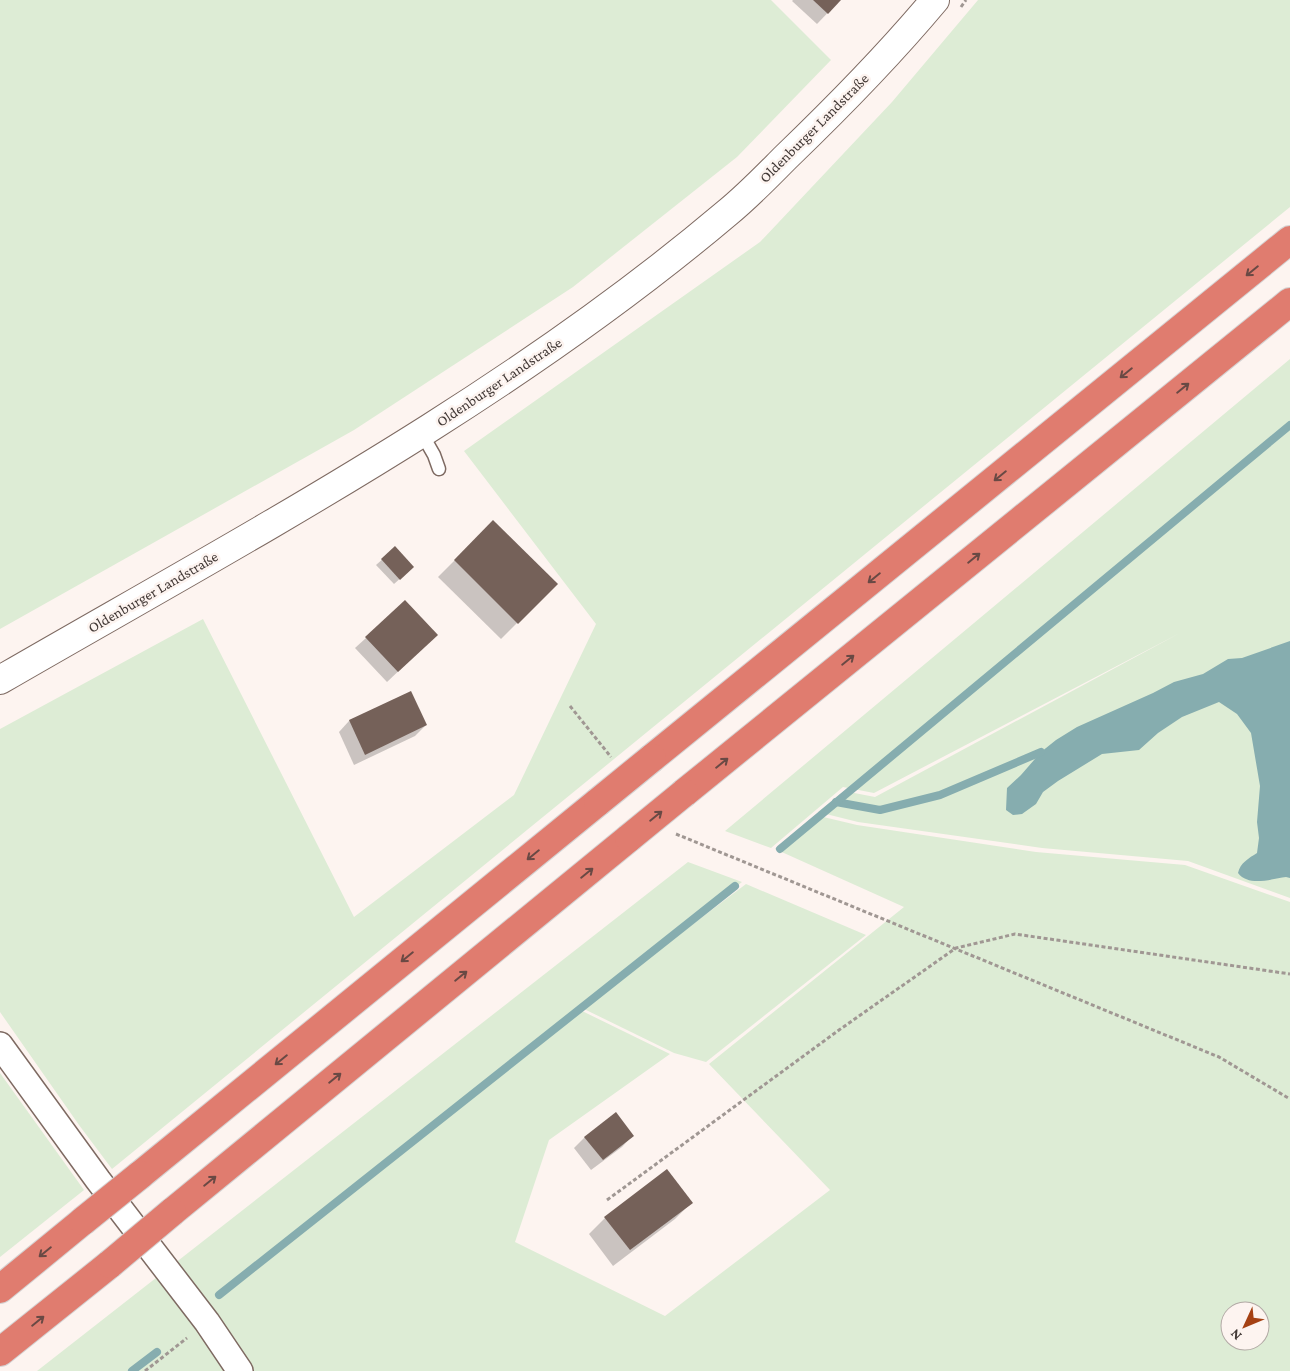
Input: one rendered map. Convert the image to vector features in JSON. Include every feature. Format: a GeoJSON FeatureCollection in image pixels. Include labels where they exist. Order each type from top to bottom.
{"type":"FeatureCollection","features":[{"type":"Feature","properties":{"kind":"highway"},"geometry":{"type":"LineString","coordinates":[[0,1289],[1290,240]]}},
{"type":"Feature","properties":{"kind":"highway"},"geometry":{"type":"LineString","coordinates":[[0,1352],[684,793],[1290,302]]}},
{"type":"Feature","properties":{"kind":"street","name":"Oldenburger Landstraße"},"geometry":{"type":"LineString","coordinates":[[0,680],[359,473],[422,434],[496,387],[640,283],[729,212],[830,116],[925,4]]}},
{"type":"Feature","properties":{"kind":"street"},"geometry":{"type":"LineString","coordinates":[[0,1045],[98,1180],[207,1322],[240,1371]]}},
{"type":"Feature","properties":{"kind":"lane"},"geometry":{"type":"LineString","coordinates":[[422,434],[434,454],[439,469]]}},
{"type":"Feature","properties":{"kind":"path"},"geometry":{"type":"LineString","coordinates":[[570,706],[614,760]]}},
{"type":"Feature","properties":{"kind":"path"},"geometry":{"type":"LineString","coordinates":[[670,831],[1219,1057],[1290,1098]]}},
{"type":"Feature","properties":{"kind":"path"},"geometry":{"type":"LineString","coordinates":[[607,1200],[839,1030],[956,948],[1015,934],[1290,974]]}},
{"type":"Feature","properties":{"kind":"path"},"geometry":{"type":"LineString","coordinates":[[145,1371],[207,1322]]}},
{"type":"Feature","properties":{"kind":"green space"},"geometry":{"type":"Polygon","coordinates":[[[0,0],[771,0],[831,60],[737,157],[573,287],[354,430],[0,629],[0,0]]]}},
{"type":"Feature","properties":{"kind":"green space"},"geometry":{"type":"Polygon","coordinates":[[[978,0],[1290,0],[1290,207],[112,1169],[0,1012],[0,729],[203,619],[354,917],[514,795],[596,624],[464,451],[760,242],[892,102],[978,0]]]}},
{"type":"Feature","properties":{"kind":"green space"},"geometry":{"type":"Polygon","coordinates":[[[1290,359],[1290,898],[1188,861],[1042,848],[858,822],[818,812],[844,791],[875,797],[1180,633],[874,793],[843,787],[771,848],[725,831],[1290,359]]]}},
{"type":"Feature","properties":{"kind":"green space"},"geometry":{"type":"Polygon","coordinates":[[[815,815],[857,825],[1036,852],[1185,865],[1290,902],[1290,1371],[37,1371],[688,862],[742,882],[576,1008],[670,1054],[549,1140],[515,1242],[665,1316],[830,1190],[709,1064],[904,907],[775,849],[815,815]]]}},
{"type":"Feature","properties":{"kind":"green space"},"geometry":{"type":"Polygon","coordinates":[[[746,884],[866,935],[706,1062],[674,1053],[582,1008],[746,884]]]}},
{"type":"Feature","properties":{"kind":"green space"},"geometry":{"type":"Polygon","coordinates":[[[0,1073],[84,1190],[0,1257],[0,1073]]]}},
{"type":"Feature","properties":{"kind":"water"},"geometry":{"type":"Polygon","coordinates":[[[1290,641],[1290,878],[1254,881],[1248,880],[1238,873],[1243,864],[1257,853],[1260,786],[1251,733],[1237,714],[1219,702],[1182,717],[1158,733],[1139,750],[1102,754],[1043,792],[1036,804],[1022,814],[1013,815],[1006,810],[1007,788],[1041,752],[1077,727],[1174,682],[1203,674],[1228,659],[1242,658],[1290,641]]]}},
{"type":"Feature","properties":{"kind":"building"},"geometry":{"type":"Polygon","coordinates":[[[813,0],[841,0],[828,14],[813,0]]]}},
{"type":"Feature","properties":{"kind":"building"},"geometry":{"type":"Polygon","coordinates":[[[493,520],[558,584],[518,624],[454,560],[493,520]]]}},
{"type":"Feature","properties":{"kind":"building"},"geometry":{"type":"Polygon","coordinates":[[[395,546],[414,567],[400,580],[381,559],[395,546]]]}},
{"type":"Feature","properties":{"kind":"building"},"geometry":{"type":"Polygon","coordinates":[[[405,600],[438,635],[398,672],[365,637],[405,600]]]}},
{"type":"Feature","properties":{"kind":"building"},"geometry":{"type":"Polygon","coordinates":[[[411,691],[427,725],[365,755],[349,720],[411,691]]]}},
{"type":"Feature","properties":{"kind":"building"},"geometry":{"type":"Polygon","coordinates":[[[616,1112],[634,1136],[603,1160],[584,1137],[616,1112]]]}},
{"type":"Feature","properties":{"kind":"building"},"geometry":{"type":"Polygon","coordinates":[[[667,1169],[693,1203],[630,1250],[604,1217],[667,1169]]]}},
{"type":"Feature","properties":{"kind":"waterway"},"geometry":{"type":"LineString","coordinates":[[780,849],[1290,425]]}},
{"type":"Feature","properties":{"kind":"waterway"},"geometry":{"type":"LineString","coordinates":[[836,802],[880,810],[940,795],[1041,752]]}},
{"type":"Feature","properties":{"kind":"waterway"},"geometry":{"type":"LineString","coordinates":[[219,1295],[735,886]]}},
{"type":"Feature","properties":{"kind":"waterway"},"geometry":{"type":"LineString","coordinates":[[132,1371],[157,1352]]}}]}
